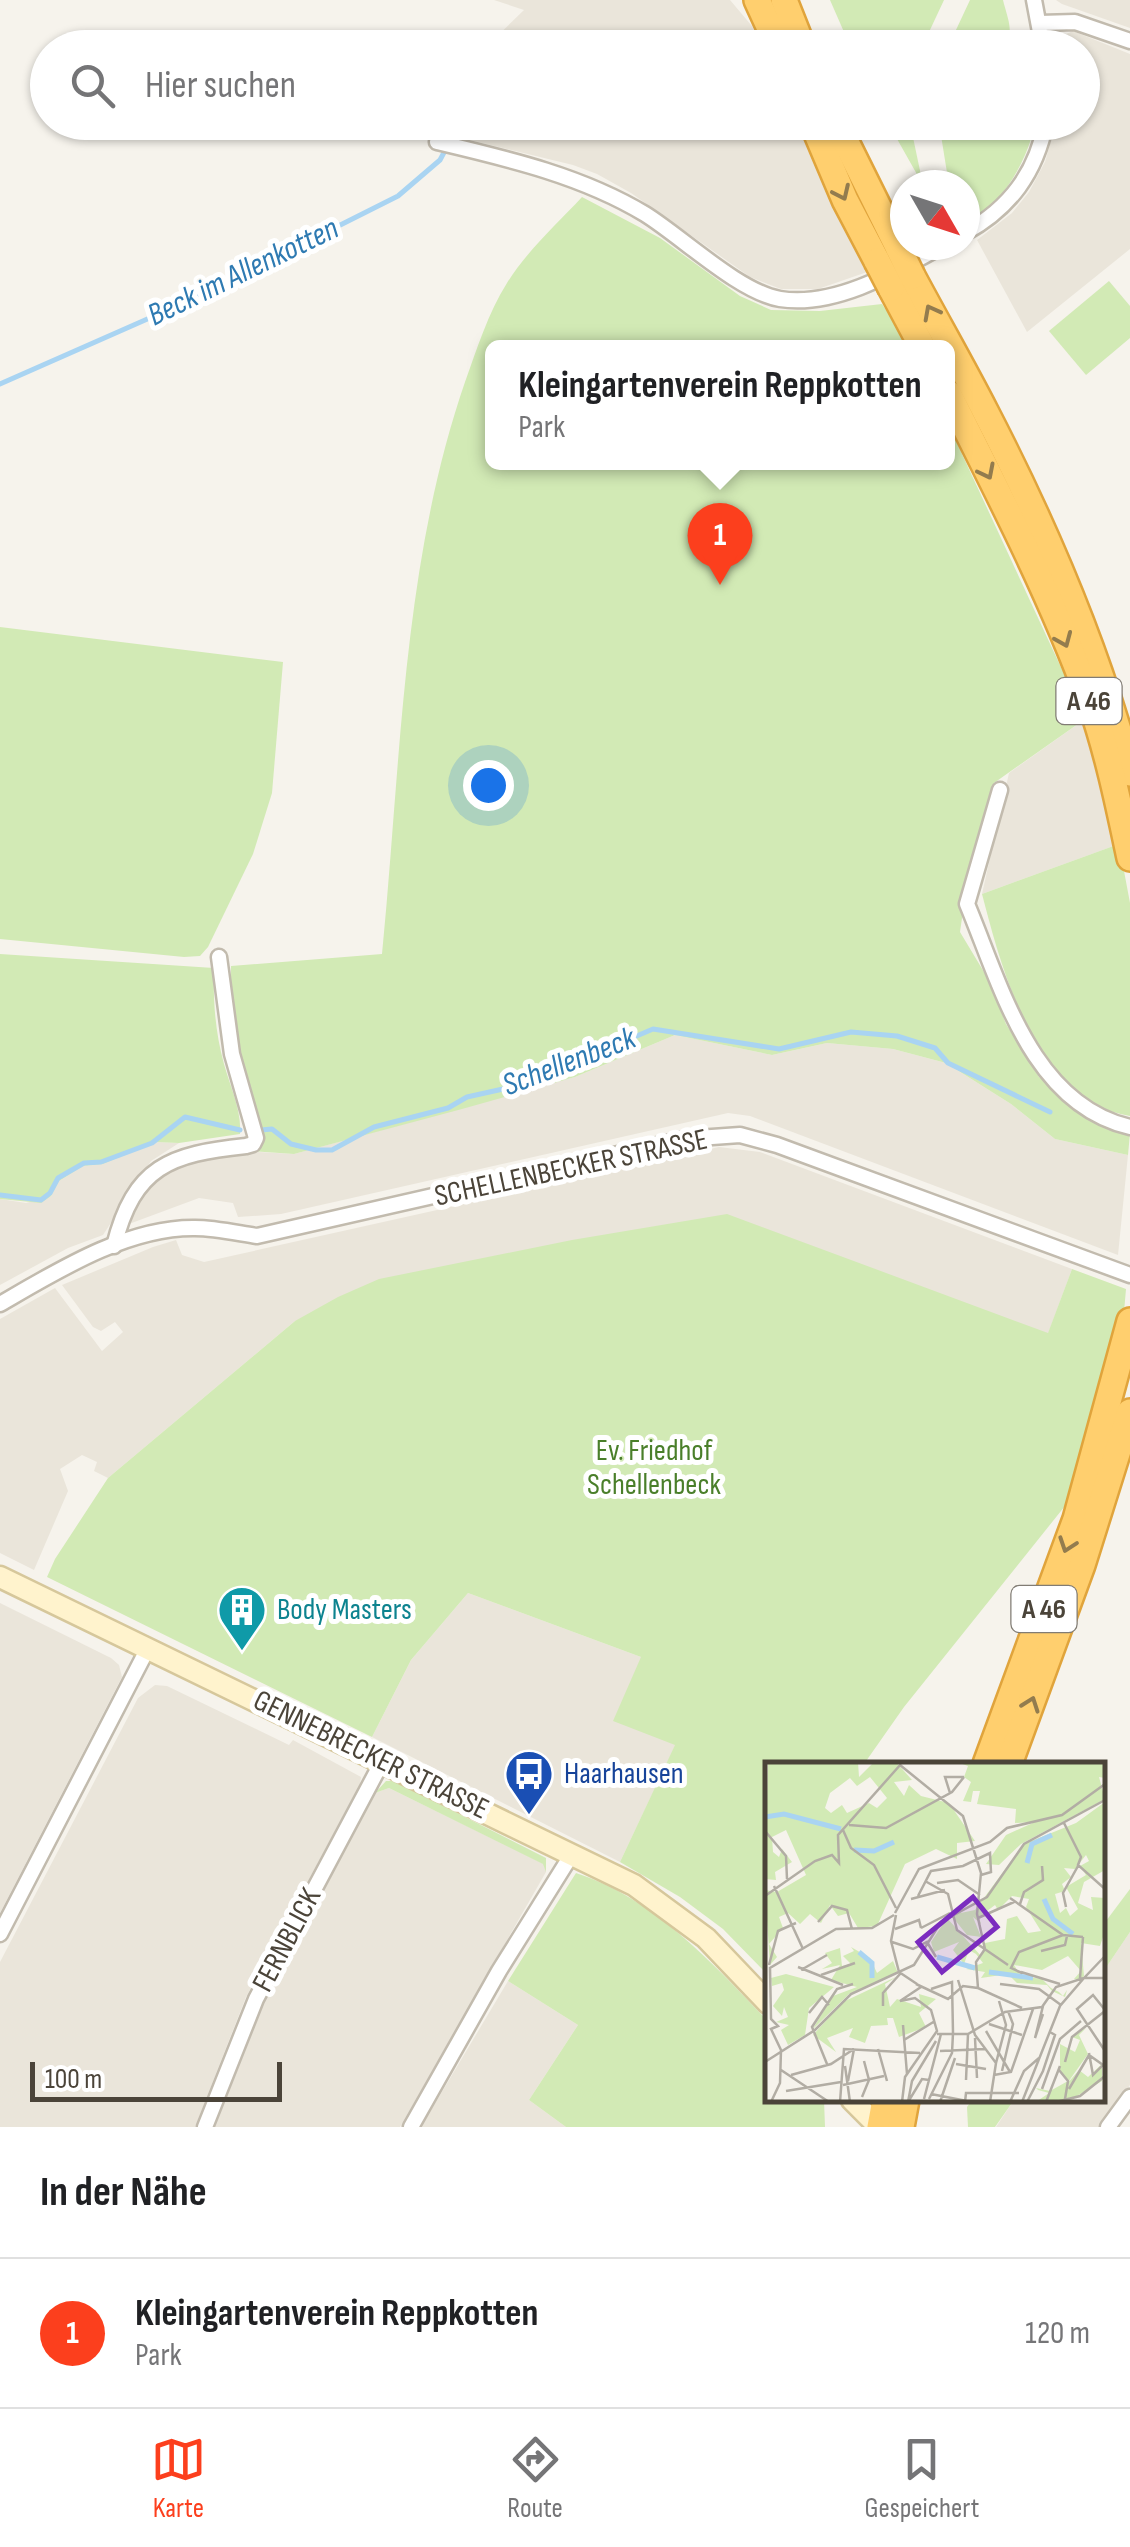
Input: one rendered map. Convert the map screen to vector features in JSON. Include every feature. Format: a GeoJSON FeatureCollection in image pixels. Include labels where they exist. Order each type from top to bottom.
{"type":"FeatureCollection","features":[{"type":"Feature","properties":{"kind":"highway"},"geometry":{"type":"LineString","coordinates":[[757,0],[771,30]]}},
{"type":"Feature","properties":{"kind":"highway"},"geometry":{"type":"LineString","coordinates":[[766,0],[775,30]]}},
{"type":"Feature","properties":{"kind":"highway"},"geometry":{"type":"LineString","coordinates":[[784,0],[796,30]]}},
{"type":"Feature","properties":{"kind":"highway","name":"A 46"},"geometry":{"type":"LineString","coordinates":[[819,140],[844,200],[888,255]]}},
{"type":"Feature","properties":{"kind":"highway","name":"A 46"},"geometry":{"type":"LineString","coordinates":[[843,140],[888,255],[939,340]]}},
{"type":"Feature","properties":{"kind":"highway","name":"A 46"},"geometry":{"type":"LineString","coordinates":[[902,282],[920,340]]}},
{"type":"Feature","properties":{"kind":"highway","name":"A 46"},"geometry":{"type":"LineString","coordinates":[[955,365],[984,410],[1058,566],[1107,694],[1130,773]]}},
{"type":"Feature","properties":{"kind":"highway","name":"A 46"},"geometry":{"type":"LineString","coordinates":[[955,407],[1026,550],[1090,702],[1130,858]]}},
{"type":"Feature","properties":{"kind":"highway","name":"A 46"},"geometry":{"type":"LineString","coordinates":[[987,1762],[1076,1519],[1130,1321]]}},
{"type":"Feature","properties":{"kind":"highway","name":"A 46"},"geometry":{"type":"LineString","coordinates":[[1010,1762],[1082,1565],[1130,1412]]}},
{"type":"Feature","properties":{"kind":"highway"},"geometry":{"type":"LineString","coordinates":[[880,2127],[885,2102]]}},
{"type":"Feature","properties":{"kind":"highway"},"geometry":{"type":"LineString","coordinates":[[900,2127],[906,2102]]}},
{"type":"Feature","properties":{"kind":"main road","name":"GENNEBRECKER STRASSE"},"geometry":{"type":"LineString","coordinates":[[0,1577],[634,1884],[706,1938],[765,2000]]}},
{"type":"Feature","properties":{"kind":"main road"},"geometry":{"type":"LineString","coordinates":[[854,2102],[880,2127]]}},
{"type":"Feature","properties":{"kind":"street"},"geometry":{"type":"LineString","coordinates":[[1034,0],[1041,30]]}},
{"type":"Feature","properties":{"kind":"street"},"geometry":{"type":"LineString","coordinates":[[1040,22],[1075,22],[1097,30]]}},
{"type":"Feature","properties":{"kind":"street"},"geometry":{"type":"LineString","coordinates":[[1100,31],[1130,42]]}},
{"type":"Feature","properties":{"kind":"street"},"geometry":{"type":"LineString","coordinates":[[980,223],[1003,208],[1026,178],[1042,140]]}},
{"type":"Feature","properties":{"kind":"street"},"geometry":{"type":"LineString","coordinates":[[440,142],[584,182],[646,215],[746,285],[778,299],[818,298],[847,290],[912,260]]}},
{"type":"Feature","properties":{"kind":"street"},"geometry":{"type":"LineString","coordinates":[[1000,790],[966,904],[1029,1048],[1054,1082],[1090,1109],[1130,1127]]}},
{"type":"Feature","properties":{"kind":"street"},"geometry":{"type":"LineString","coordinates":[[114,1246],[121,1217],[152,1173],[178,1157],[246,1146],[256,1138],[229,1040],[218,957]]}},
{"type":"Feature","properties":{"kind":"street","name":"SCHELLENBECKER STRASSE"},"geometry":{"type":"LineString","coordinates":[[0,1304],[114,1246],[172,1229],[198,1228],[257,1236],[684,1140],[740,1135],[854,1172],[1130,1275]]}},
{"type":"Feature","properties":{"kind":"street"},"geometry":{"type":"LineString","coordinates":[[0,1934],[148,1648]]}},
{"type":"Feature","properties":{"kind":"street","name":"FERNBLICK"},"geometry":{"type":"LineString","coordinates":[[205,2127],[256,1998],[383,1760]]}},
{"type":"Feature","properties":{"kind":"street"},"geometry":{"type":"LineString","coordinates":[[411,2127],[499,1971],[572,1854]]}},
{"type":"Feature","properties":{"kind":"street"},"geometry":{"type":"LineString","coordinates":[[1108,2127],[1130,2097]]}},
{"type":"Feature","properties":{"kind":"shaded area"},"geometry":{"type":"Polygon","coordinates":[[[494,0],[730,0],[754,30],[503,30],[524,10],[494,0]]]}},
{"type":"Feature","properties":{"kind":"shaded area"},"geometry":{"type":"Polygon","coordinates":[[[1056,0],[1130,0],[1130,28],[1062,4],[1056,0]]]}},
{"type":"Feature","properties":{"kind":"shaded area"},"geometry":{"type":"Polygon","coordinates":[[[1100,42],[1130,54],[1130,249],[1027,332],[980,246],[980,238],[1012,213],[1029,192],[1051,140],[1100,140],[1100,42]]]}},
{"type":"Feature","properties":{"kind":"shaded area"},"geometry":{"type":"Polygon","coordinates":[[[469,140],[806,140],[870,271],[818,289],[781,289],[750,277],[631,193],[573,165],[469,140]]]}},
{"type":"Feature","properties":{"kind":"shaded area"},"geometry":{"type":"Polygon","coordinates":[[[1085,719],[1119,844],[982,894],[1009,773],[1085,719]]]}},
{"type":"Feature","properties":{"kind":"shaded area"},"geometry":{"type":"Polygon","coordinates":[[[675,1035],[772,1055],[827,1043],[893,1049],[946,1063],[1011,1104],[1055,1139],[1128,1155],[1118,1255],[750,1116],[728,1113],[281,1214],[238,1217],[233,1203],[199,1198],[129,1224],[127,1220],[134,1202],[161,1169],[224,1150],[294,1154],[575,1077],[675,1035]]]}},
{"type":"Feature","properties":{"kind":"shaded area"},"geometry":{"type":"Polygon","coordinates":[[[156,1142],[179,1143],[151,1161],[103,1235],[68,1248],[0,1285],[0,1199],[26,1203],[51,1196],[59,1181],[83,1166],[103,1164],[156,1142]]]}},
{"type":"Feature","properties":{"kind":"shaded area"},"geometry":{"type":"Polygon","coordinates":[[[719,1147],[760,1152],[1072,1269],[1048,1334],[295,1321],[108,1478],[94,1471],[97,1462],[82,1455],[60,1469],[68,1491],[34,1570],[0,1553],[0,1319],[55,1288],[102,1351],[123,1332],[115,1322],[101,1331],[93,1327],[62,1285],[153,1247],[176,1240],[182,1255],[204,1262],[719,1147]]]}},
{"type":"Feature","properties":{"kind":"shaded area"},"geometry":{"type":"Polygon","coordinates":[[[468,1593],[641,1657],[676,1744],[620,1862],[372,1737],[411,1660],[468,1593]]]}},
{"type":"Feature","properties":{"kind":"shaded area"},"geometry":{"type":"Polygon","coordinates":[[[0,1603],[111,1658],[119,1665],[122,1677],[0,1913],[0,1603]]]}},
{"type":"Feature","properties":{"kind":"shaded area"},"geometry":{"type":"Polygon","coordinates":[[[155,1685],[167,1686],[289,1745],[293,1740],[361,1777],[360,1784],[246,1997],[195,2127],[0,2127],[0,1962],[138,1698],[155,1685]]]}},
{"type":"Feature","properties":{"kind":"shaded area"},"geometry":{"type":"Polygon","coordinates":[[[389,1788],[544,1864],[546,1872],[400,2127],[214,2127],[249,2031],[272,1984],[375,1793],[389,1788]]]}},
{"type":"Feature","properties":{"kind":"shaded area"},"geometry":{"type":"Polygon","coordinates":[[[1130,1932],[1130,2085],[1099,2127],[996,2127],[1013,2102],[1105,2102],[1105,1969],[1130,1932]]]}},
{"type":"Feature","properties":{"kind":"shaded area"},"geometry":{"type":"Polygon","coordinates":[[[508,1981],[578,2025],[529,2100],[566,2127],[421,2127],[508,1981]]]}},
{"type":"Feature","properties":{"kind":"green space"},"geometry":{"type":"Polygon","coordinates":[[[830,0],[944,0],[930,30],[843,30],[830,0]]]}},
{"type":"Feature","properties":{"kind":"green space"},"geometry":{"type":"Polygon","coordinates":[[[970,0],[1003,0],[1010,30],[956,30],[970,0]]]}},
{"type":"Feature","properties":{"kind":"green space"},"geometry":{"type":"Polygon","coordinates":[[[898,140],[914,140],[920,170],[915,170],[898,140]]]}},
{"type":"Feature","properties":{"kind":"green space"},"geometry":{"type":"Polygon","coordinates":[[[942,140],[1031,140],[1022,163],[980,215],[980,170],[947,170],[942,140]]]}},
{"type":"Feature","properties":{"kind":"green space"},"geometry":{"type":"Polygon","coordinates":[[[582,197],[660,238],[740,296],[771,310],[820,311],[882,304],[906,340],[485,340],[485,470],[955,470],[955,439],[1085,719],[994,783],[966,890],[960,932],[987,977],[1006,1024],[1039,1077],[1085,1112],[1130,1133],[1128,1155],[1055,1139],[1011,1104],[946,1063],[893,1049],[827,1043],[772,1055],[675,1035],[575,1077],[462,1109],[294,1154],[252,1151],[255,1112],[230,1010],[231,966],[382,954],[407,665],[428,522],[444,451],[489,319],[515,272],[582,197]]]}},
{"type":"Feature","properties":{"kind":"green space"},"geometry":{"type":"Polygon","coordinates":[[[1109,281],[1130,306],[1130,338],[1086,375],[1049,331],[1109,281]]]}},
{"type":"Feature","properties":{"kind":"green space"},"geometry":{"type":"Polygon","coordinates":[[[0,627],[283,662],[272,793],[253,854],[200,956],[0,939],[0,627]]]}},
{"type":"Feature","properties":{"kind":"green space"},"geometry":{"type":"Polygon","coordinates":[[[1119,844],[1130,903],[1130,1116],[1097,1105],[1070,1086],[1047,1059],[1013,994],[982,894],[1119,844]]]}},
{"type":"Feature","properties":{"kind":"green space"},"geometry":{"type":"Polygon","coordinates":[[[0,954],[214,968],[217,1028],[240,1134],[179,1143],[156,1142],[103,1164],[83,1166],[59,1181],[51,1196],[41,1203],[0,1199],[0,954]]]}},
{"type":"Feature","properties":{"kind":"green space","name":"Ev. Friedhof Schellenbeck"},"geometry":{"type":"Polygon","coordinates":[[[727,1214],[1048,1333],[1072,1269],[1126,1289],[1124,1312],[1077,1491],[904,1707],[865,1762],[765,1762],[765,1972],[723,1929],[680,1897],[620,1862],[675,1745],[613,1721],[641,1657],[468,1593],[411,1660],[372,1737],[47,1577],[108,1478],[295,1321],[379,1279],[727,1214]]]}},
{"type":"Feature","properties":{"kind":"green space"},"geometry":{"type":"Polygon","coordinates":[[[386,1781],[394,1781],[546,1858],[546,1872],[543,1864],[389,1788],[375,1793],[386,1781]]]}},
{"type":"Feature","properties":{"kind":"green space"},"geometry":{"type":"Polygon","coordinates":[[[576,1873],[604,1884],[631,1898],[680,1934],[765,2018],[765,2102],[824,2102],[825,2127],[566,2127],[529,2100],[578,2025],[508,1981],[576,1873]]]}},
{"type":"Feature","properties":{"kind":"green space"},"geometry":{"type":"Polygon","coordinates":[[[1130,1889],[1130,1932],[1105,1969],[1105,1922],[1130,1889]]]}},
{"type":"Feature","properties":{"kind":"green space"},"geometry":{"type":"Polygon","coordinates":[[[971,2102],[1013,2102],[995,2127],[968,2127],[967,2107],[971,2102]]]}},
{"type":"Feature","properties":{"kind":"waterway","name":"Beck im Allenkotten"},"geometry":{"type":"LineString","coordinates":[[0,384],[195,298],[398,196],[440,160],[451,140]]}},
{"type":"Feature","properties":{"kind":"waterway","name":"Schellenbeck"},"geometry":{"type":"LineString","coordinates":[[261,1130],[272,1129],[291,1144],[332,1150],[374,1127],[503,1089],[653,1029],[779,1049],[851,1032],[897,1036],[935,1048],[948,1063],[1050,1112]]}},
{"type":"Feature","properties":{"kind":"waterway","name":"Schellenbeck"},"geometry":{"type":"LineString","coordinates":[[0,1195],[41,1200],[58,1178],[84,1163],[101,1162],[152,1143],[185,1117],[240,1130]]}},
{"type":"Feature","properties":{"kind":"place","name":"Kleingartenverein Reppkotten"},"geometry":{"type":"Point","coordinates":[720,585]}},
{"type":"Feature","properties":{"kind":"place","name":"Body Masters"},"geometry":{"type":"Point","coordinates":[242,1652]}},
{"type":"Feature","properties":{"kind":"place","name":"Haarhausen"},"geometry":{"type":"Point","coordinates":[529,1816]}}]}
